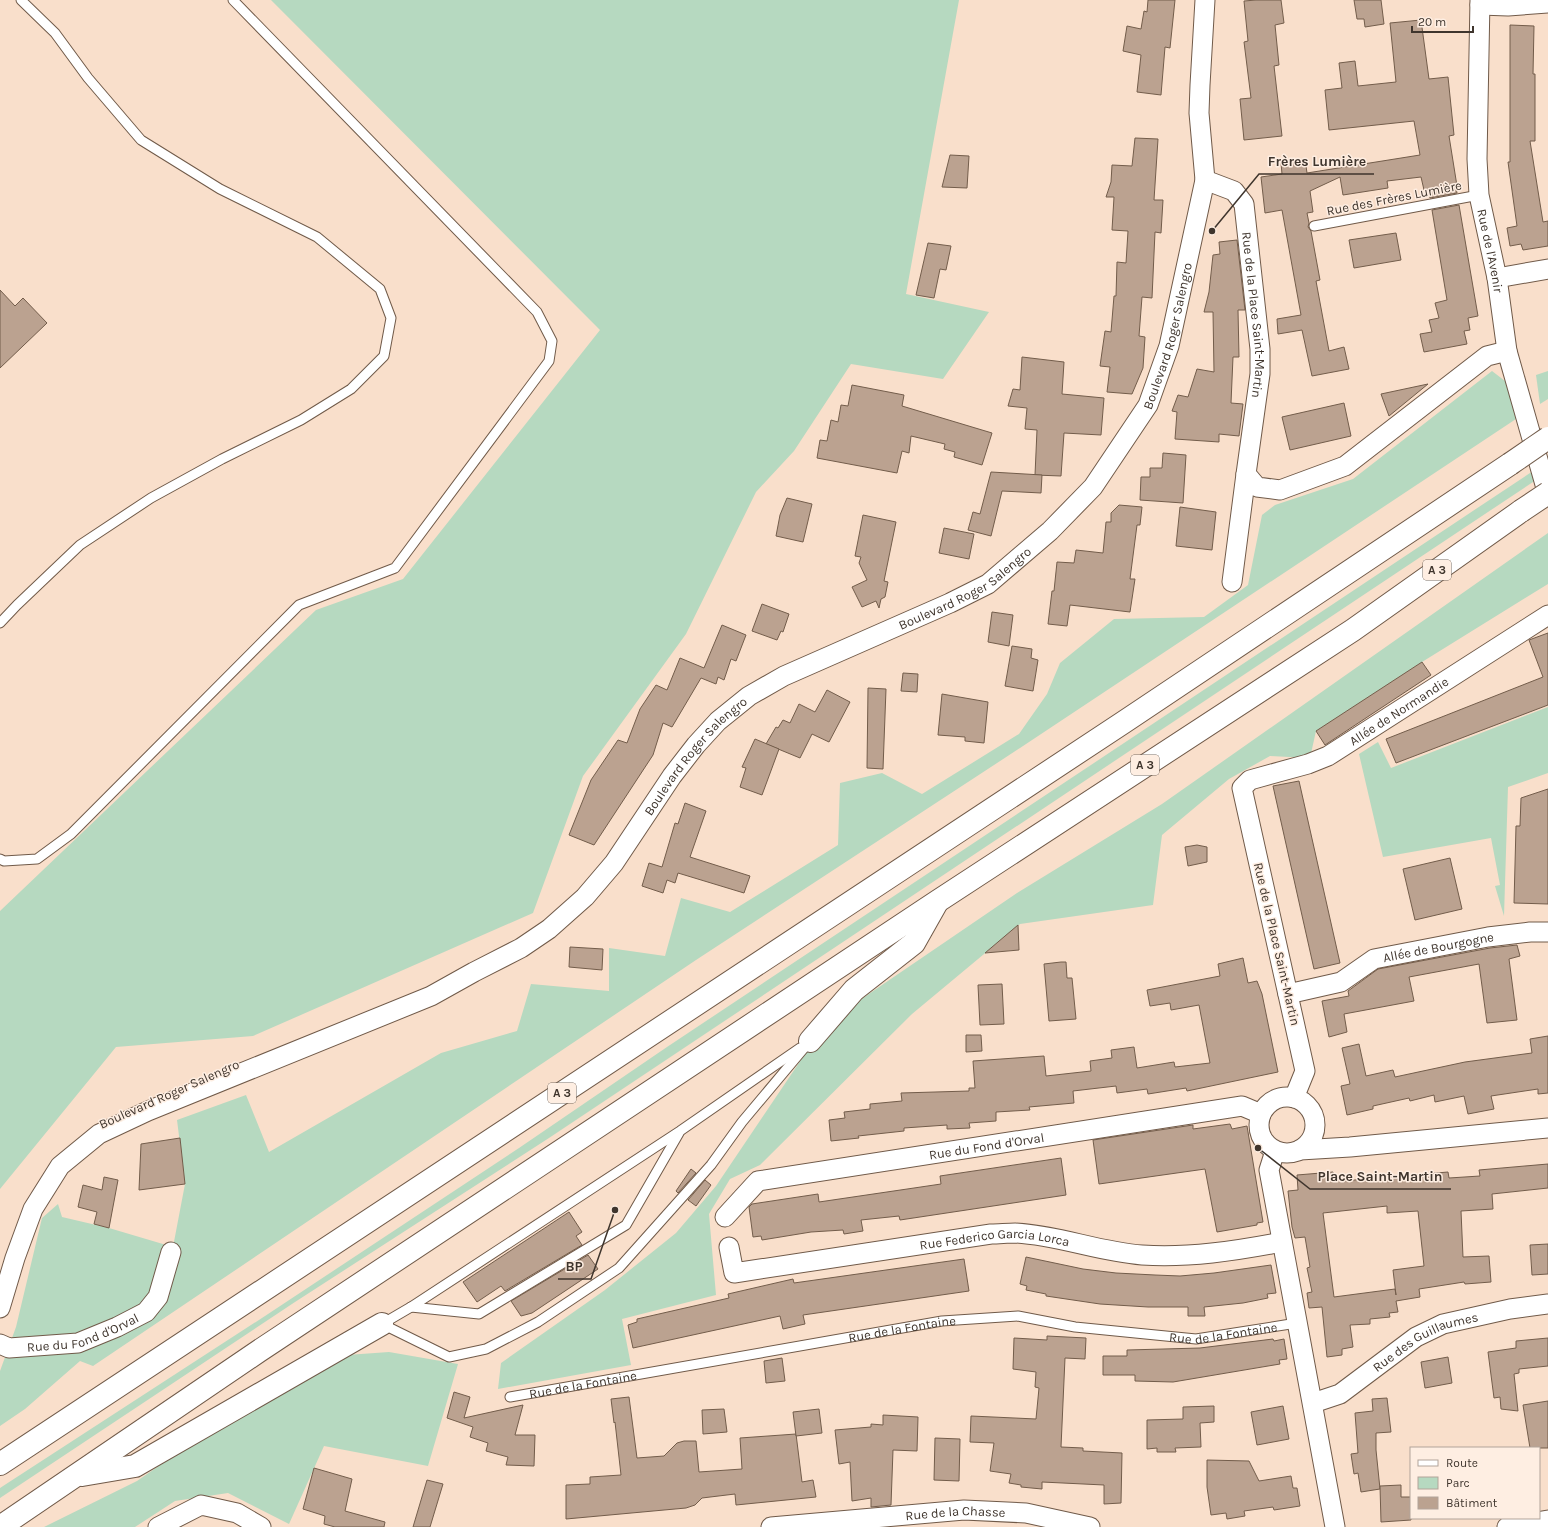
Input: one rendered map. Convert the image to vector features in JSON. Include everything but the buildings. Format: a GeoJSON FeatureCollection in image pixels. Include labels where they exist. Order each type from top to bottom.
{"type":"FeatureCollection","features":[{"type":"Feature","properties":{"kind":"highway","name":"A 3"},"geometry":{"type":"LineString","coordinates":[[0,1464],[1124,722],[1548,438]]}},
{"type":"Feature","properties":{"kind":"highway","name":"A 3"},"geometry":{"type":"LineString","coordinates":[[0,1527],[259,1351],[938,901],[1352,630],[1521,511],[1548,494]]}},
{"type":"Feature","properties":{"kind":"highway"},"geometry":{"type":"LineString","coordinates":[[810,1041],[854,990],[914,943],[938,901]]}},
{"type":"Feature","properties":{"kind":"highway"},"geometry":{"type":"LineString","coordinates":[[73,1477],[135,1466],[382,1324]]}},
{"type":"Feature","properties":{"kind":"street","name":"Boulevard Roger Salengro"},"geometry":{"type":"LineString","coordinates":[[0,1307],[0,1262],[22,1202],[53,1159],[94,1126],[137,1105],[430,984],[440,991],[521,948],[549,929],[585,897],[614,863],[672,776],[696,745],[718,721],[734,708],[749,696],[784,676],[950,603],[988,584],[1050,531],[1092,487],[1148,406],[1169,346],[1204,180],[1199,126],[1199,106],[1205,0]]}},
{"type":"Feature","properties":{"kind":"street"},"geometry":{"type":"LineString","coordinates":[[1480,3],[1508,6],[1548,3]]}},
{"type":"Feature","properties":{"kind":"street","name":"Rue de l'Avenir"},"geometry":{"type":"LineString","coordinates":[[1480,3],[1477,159],[1479,195],[1496,278],[1507,351],[1548,494]]}},
{"type":"Feature","properties":{"kind":"street","name":"Rue de la Place Saint-Martin"},"geometry":{"type":"LineString","coordinates":[[1204,180],[1234,191],[1244,204],[1260,349],[1260,374],[1232,582]]}},
{"type":"Feature","properties":{"kind":"street"},"geometry":{"type":"LineString","coordinates":[[1496,278],[1548,269]]}},
{"type":"Feature","properties":{"kind":"street"},"geometry":{"type":"LineString","coordinates":[[1246,474],[1257,487],[1280,490],[1345,466],[1487,356],[1507,351]]}},
{"type":"Feature","properties":{"kind":"street","name":"Allée de Normandie"},"geometry":{"type":"LineString","coordinates":[[1242,788],[1250,780],[1308,764],[1328,756],[1548,615]]}},
{"type":"Feature","properties":{"kind":"street","name":"Rue de la Place Saint-Martin"},"geometry":{"type":"LineString","coordinates":[[1242,788],[1305,1071],[1294,1098]]}},
{"type":"Feature","properties":{"kind":"street","name":"Allée de Bourgogne"},"geometry":{"type":"LineString","coordinates":[[1288,994],[1341,982],[1374,959],[1488,937],[1530,932],[1548,932]]}},
{"type":"Feature","properties":{"kind":"street"},"geometry":{"type":"LineString","coordinates":[[1300,1150],[1308,1144],[1314,1134],[1315,1125],[1313,1114],[1307,1106],[1299,1100],[1288,1097],[1276,1099],[1266,1106],[1261,1114],[1258,1124],[1259,1134],[1267,1145],[1275,1151],[1288,1154],[1300,1150],[1350,1147],[1548,1128]]}},
{"type":"Feature","properties":{"kind":"street","name":"Rue du Fond d'Orval"},"geometry":{"type":"LineString","coordinates":[[726,1217],[758,1181],[1242,1106],[1261,1114]]}},
{"type":"Feature","properties":{"kind":"street"},"geometry":{"type":"LineString","coordinates":[[1314,1134],[1350,1147]]}},
{"type":"Feature","properties":{"kind":"street","name":"Rue de la Fontaine"},"geometry":{"type":"LineString","coordinates":[[1275,1151],[1269,1170],[1336,1527]]}},
{"type":"Feature","properties":{"kind":"street","name":"Rue Federico Garcia Lorca"},"geometry":{"type":"LineString","coordinates":[[729,1247],[734,1273],[991,1234],[1015,1233],[1039,1236],[1106,1250],[1142,1255],[1188,1255],[1227,1252],[1282,1242]]}},
{"type":"Feature","properties":{"kind":"street","name":"Rue du Fond d'Orval"},"geometry":{"type":"LineString","coordinates":[[0,1344],[9,1348],[78,1343],[118,1327],[146,1312],[158,1297],[171,1252]]}},
{"type":"Feature","properties":{"kind":"street","name":"Rue des Guillaumes"},"geometry":{"type":"LineString","coordinates":[[1313,1403],[1340,1394],[1416,1337],[1443,1324],[1510,1309],[1548,1304]]}},
{"type":"Feature","properties":{"kind":"street"},"geometry":{"type":"LineString","coordinates":[[158,1527],[201,1505],[237,1513],[261,1527]]}},
{"type":"Feature","properties":{"kind":"street","name":"Rue de la Chasse"},"geometry":{"type":"LineString","coordinates":[[771,1527],[964,1510],[1026,1513],[1090,1527]]}},
{"type":"Feature","properties":{"kind":"street"},"geometry":{"type":"LineString","coordinates":[[1507,1527],[1548,1520]]}},
{"type":"Feature","properties":{"kind":"lane"},"geometry":{"type":"LineString","coordinates":[[0,623],[80,545],[151,498],[222,459],[301,420],[351,390],[384,356],[391,318],[380,289],[317,237],[220,190],[141,140],[88,78],[54,33],[21,0]]}},
{"type":"Feature","properties":{"kind":"lane"},"geometry":{"type":"LineString","coordinates":[[0,859],[4,861],[38,859],[71,834],[299,605],[395,568],[549,361],[552,341],[537,312],[233,0]]}},
{"type":"Feature","properties":{"kind":"lane","name":"Rue des Frères Lumière"},"geometry":{"type":"LineString","coordinates":[[1314,226],[1479,195]]}},
{"type":"Feature","properties":{"kind":"lane"},"geometry":{"type":"LineString","coordinates":[[382,1324],[411,1307],[680,1131],[810,1041]]}},
{"type":"Feature","properties":{"kind":"lane"},"geometry":{"type":"LineString","coordinates":[[382,1324],[449,1357],[486,1349],[544,1318],[619,1268],[711,1165],[742,1122],[810,1041]]}},
{"type":"Feature","properties":{"kind":"lane"},"geometry":{"type":"LineString","coordinates":[[411,1307],[479,1314],[626,1225],[680,1131]]}},
{"type":"Feature","properties":{"kind":"lane","name":"Rue de la Fontaine"},"geometry":{"type":"LineString","coordinates":[[510,1397],[942,1321],[1018,1316],[1075,1327],[1196,1339],[1297,1323]]}},
{"type":"Feature","properties":{"kind":"green space"},"geometry":{"type":"Polygon","coordinates":[[[271,0],[959,0],[906,294],[989,312],[943,379],[851,364],[794,451],[756,492],[686,634],[583,776],[533,913],[253,1036],[116,1047],[0,1189],[0,911],[316,610],[403,579],[600,330],[271,0]]]}},
{"type":"Feature","properties":{"kind":"green space"},"geometry":{"type":"Polygon","coordinates":[[[1492,371],[1505,381],[1519,417],[1020,748],[696,960],[93,1366],[80,1361],[25,1409],[0,1426],[0,1371],[16,1327],[42,1218],[58,1204],[62,1217],[109,1228],[173,1247],[185,1184],[177,1120],[246,1095],[269,1152],[441,1053],[517,1031],[531,984],[609,991],[609,948],[665,956],[681,898],[730,912],[838,845],[840,783],[882,773],[922,794],[1019,734],[1047,694],[1060,663],[1114,619],[1204,617],[1248,585],[1262,515],[1275,505],[1353,479],[1492,371]]]}},
{"type":"Feature","properties":{"kind":"green space"},"geometry":{"type":"Polygon","coordinates":[[[1548,371],[1548,399],[1540,404],[1536,375],[1548,371]]]}},
{"type":"Feature","properties":{"kind":"green space"},"geometry":{"type":"Polygon","coordinates":[[[1548,461],[1548,472],[549,1138],[295,1302],[0,1498],[0,1488],[265,1316],[519,1148],[667,1047],[1548,461]]]}},
{"type":"Feature","properties":{"kind":"green space"},"geometry":{"type":"Polygon","coordinates":[[[1548,533],[1548,584],[1422,662],[1316,731],[1310,758],[1270,756],[1229,779],[1162,835],[1153,905],[1020,924],[912,1014],[760,1165],[730,1179],[709,1214],[716,1295],[622,1319],[631,1365],[498,1389],[501,1363],[605,1290],[676,1233],[716,1186],[811,1045],[860,1000],[1017,893],[1162,804],[1548,533]]]}},
{"type":"Feature","properties":{"kind":"green space"},"geometry":{"type":"Polygon","coordinates":[[[1548,707],[1548,773],[1508,787],[1504,916],[1495,886],[1500,885],[1491,838],[1383,857],[1359,754],[1378,742],[1391,768],[1548,707]]]}},
{"type":"Feature","properties":{"kind":"green space"},"geometry":{"type":"Polygon","coordinates":[[[389,1352],[458,1364],[428,1466],[324,1446],[289,1524],[228,1493],[175,1501],[135,1527],[44,1527],[137,1481],[195,1441],[347,1355],[389,1352]]]}},
{"type":"Feature","properties":{"kind":"place","name":"Frères Lumière"},"geometry":{"type":"Point","coordinates":[1212,231]}},
{"type":"Feature","properties":{"kind":"place","name":"Place Saint-Martin"},"geometry":{"type":"Point","coordinates":[1258,1148]}},
{"type":"Feature","properties":{"kind":"place","name":"BP"},"geometry":{"type":"Point","coordinates":[615,1210]}}]}
